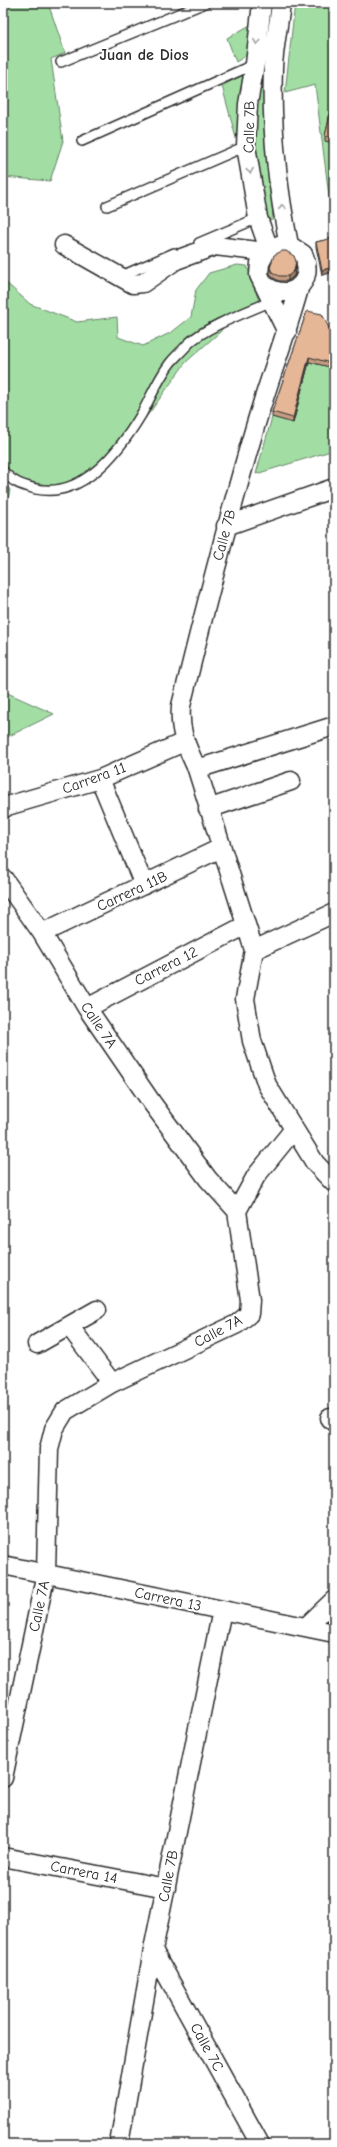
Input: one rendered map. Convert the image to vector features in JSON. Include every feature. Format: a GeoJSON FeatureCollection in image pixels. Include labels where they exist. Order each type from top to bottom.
{"type":"FeatureCollection","features":[{"type":"Feature","properties":{"kind":"street","name":"Calle 7B"},"geometry":{"type":"LineString","coordinates":[[262,3],[255,64],[248,104],[246,146],[258,218],[267,250]]}},
{"type":"Feature","properties":{"kind":"street","name":"Calle 7B"},"geometry":{"type":"LineString","coordinates":[[281,3],[273,66],[274,143],[282,211],[289,245]]}},
{"type":"Feature","properties":{"kind":"street"},"geometry":{"type":"LineString","coordinates":[[64,245],[133,284],[143,283],[176,260],[215,246],[267,250],[279,245],[289,245],[303,254],[306,262],[305,278],[300,285],[292,291],[283,293],[274,291],[269,293]]}},
{"type":"Feature","properties":{"kind":"street"},"geometry":{"type":"LineString","coordinates":[[267,250],[260,262],[260,275],[287,332]]}},
{"type":"Feature","properties":{"kind":"street","name":"Calle 7B"},"geometry":{"type":"LineString","coordinates":[[254,950],[208,809],[197,769],[184,742],[180,724],[181,706],[226,526],[256,425],[287,332],[300,285]]}},
{"type":"Feature","properties":{"kind":"street"},"geometry":{"type":"LineString","coordinates":[[226,526],[334,488]]}},
{"type":"Feature","properties":{"kind":"street"},"geometry":{"type":"LineString","coordinates":[[197,769],[334,726]]}},
{"type":"Feature","properties":{"kind":"street","name":"Carrera 11"},"geometry":{"type":"LineString","coordinates":[[3,809],[7,806],[100,779],[184,742]]}},
{"type":"Feature","properties":{"kind":"street"},"geometry":{"type":"LineString","coordinates":[[100,779],[144,885]]}},
{"type":"Feature","properties":{"kind":"street"},"geometry":{"type":"LineString","coordinates":[[208,809],[291,781]]}},
{"type":"Feature","properties":{"kind":"street","name":"Carrera 11B"},"geometry":{"type":"LineString","coordinates":[[42,932],[221,848]]}},
{"type":"Feature","properties":{"kind":"street","name":"Calle 7A"},"geometry":{"type":"LineString","coordinates":[[3,878],[42,932],[87,1008],[152,1103],[208,1179],[237,1212],[250,1300],[249,1314],[237,1324],[112,1383],[65,1411],[54,1429],[49,1449],[46,1573],[3,1778]]}},
{"type":"Feature","properties":{"kind":"street"},"geometry":{"type":"LineString","coordinates":[[333,914],[254,950],[246,999],[252,1042],[266,1085],[315,1163],[334,1183]]}},
{"type":"Feature","properties":{"kind":"street","name":"Carrera 12"},"geometry":{"type":"LineString","coordinates":[[87,1008],[246,925]]}},
{"type":"Feature","properties":{"kind":"street"},"geometry":{"type":"LineString","coordinates":[[237,1212],[256,1176],[294,1129]]}},
{"type":"Feature","properties":{"kind":"street"},"geometry":{"type":"LineString","coordinates":[[37,1344],[70,1327],[97,1310]]}},
{"type":"Feature","properties":{"kind":"street"},"geometry":{"type":"LineString","coordinates":[[70,1327],[112,1383]]}},
{"type":"Feature","properties":{"kind":"street","name":"Carrera 13"},"geometry":{"type":"LineString","coordinates":[[3,1564],[334,1633]]}},
{"type":"Feature","properties":{"kind":"street"},"geometry":{"type":"LineString","coordinates":[[306,1627],[334,1600]]}},
{"type":"Feature","properties":{"kind":"street","name":"Calle 7B"},"geometry":{"type":"LineString","coordinates":[[118,2144],[166,1888],[222,1610]]}},
{"type":"Feature","properties":{"kind":"street","name":"Carrera 14"},"geometry":{"type":"LineString","coordinates":[[3,1857],[166,1888]]}},
{"type":"Feature","properties":{"kind":"street","name":"Calle 7C"},"geometry":{"type":"LineString","coordinates":[[154,1950],[260,2144]]}},
{"type":"Feature","properties":{"kind":"lane"},"geometry":{"type":"LineString","coordinates":[[61,62],[205,3]]}},
{"type":"Feature","properties":{"kind":"lane"},"geometry":{"type":"LineString","coordinates":[[82,141],[255,64]]}},
{"type":"Feature","properties":{"kind":"lane"},"geometry":{"type":"LineString","coordinates":[[107,206],[246,146]]}},
{"type":"Feature","properties":{"kind":"lane"},"geometry":{"type":"LineString","coordinates":[[126,274],[258,218]]}},
{"type":"Feature","properties":{"kind":"lane"},"geometry":{"type":"LineString","coordinates":[[3,471],[19,485],[48,491],[70,487],[87,477],[105,463],[140,416],[171,362],[190,342],[269,293]]}},
{"type":"Feature","properties":{"kind":"green space"},"geometry":{"type":"Polygon","coordinates":[[[3,3],[48,3],[65,53],[51,59],[63,141],[50,181],[3,177],[3,3]]]}},
{"type":"Feature","properties":{"kind":"green space"},"geometry":{"type":"Polygon","coordinates":[[[267,3],[276,3],[269,142],[273,220],[262,220],[253,143],[253,115],[267,3]]]}},
{"type":"Feature","properties":{"kind":"green space"},"geometry":{"type":"Polygon","coordinates":[[[295,3],[334,3],[334,236],[315,85],[285,93],[295,3]]]}},
{"type":"Feature","properties":{"kind":"green space"},"geometry":{"type":"Polygon","coordinates":[[[252,24],[247,55],[236,62],[227,38],[252,24]]]}},
{"type":"Feature","properties":{"kind":"green space"},"geometry":{"type":"Polygon","coordinates":[[[248,72],[237,142],[222,86],[248,72]]]}},
{"type":"Feature","properties":{"kind":"green space"},"geometry":{"type":"Polygon","coordinates":[[[237,265],[247,266],[259,301],[234,314],[220,332],[186,362],[150,412],[98,475],[65,488],[24,481],[3,466],[3,280],[30,304],[77,322],[117,317],[118,337],[143,346],[172,332],[191,317],[196,290],[209,273],[237,265]]]}},
{"type":"Feature","properties":{"kind":"green space"},"geometry":{"type":"Polygon","coordinates":[[[309,362],[334,368],[334,450],[256,474],[272,417],[293,422],[309,362]]]}},
{"type":"Feature","properties":{"kind":"green space"},"geometry":{"type":"Polygon","coordinates":[[[3,481],[10,490],[3,520],[3,481]]]}},
{"type":"Feature","properties":{"kind":"green space"},"geometry":{"type":"Polygon","coordinates":[[[3,691],[54,714],[3,739],[3,691]]]}},
{"type":"Feature","properties":{"kind":"building"},"geometry":{"type":"Polygon","coordinates":[[[334,98],[334,138],[325,136],[334,98]]]}},
{"type":"Feature","properties":{"kind":"building"},"geometry":{"type":"Polygon","coordinates":[[[334,238],[334,267],[322,270],[316,242],[334,238]]]}},
{"type":"Feature","properties":{"kind":"building"},"geometry":{"type":"Polygon","coordinates":[[[282,251],[286,251],[294,256],[296,261],[294,271],[288,276],[279,276],[272,272],[270,268],[274,255],[282,251]]]}},
{"type":"Feature","properties":{"kind":"building"},"geometry":{"type":"Polygon","coordinates":[[[307,311],[322,314],[329,328],[334,327],[334,364],[309,357],[293,418],[272,412],[307,311]]]}},
{"type":"Feature","properties":{"kind":"district","name":"Juan de Dios"},"geometry":{"type":"Point","coordinates":[144,55]}}]}
